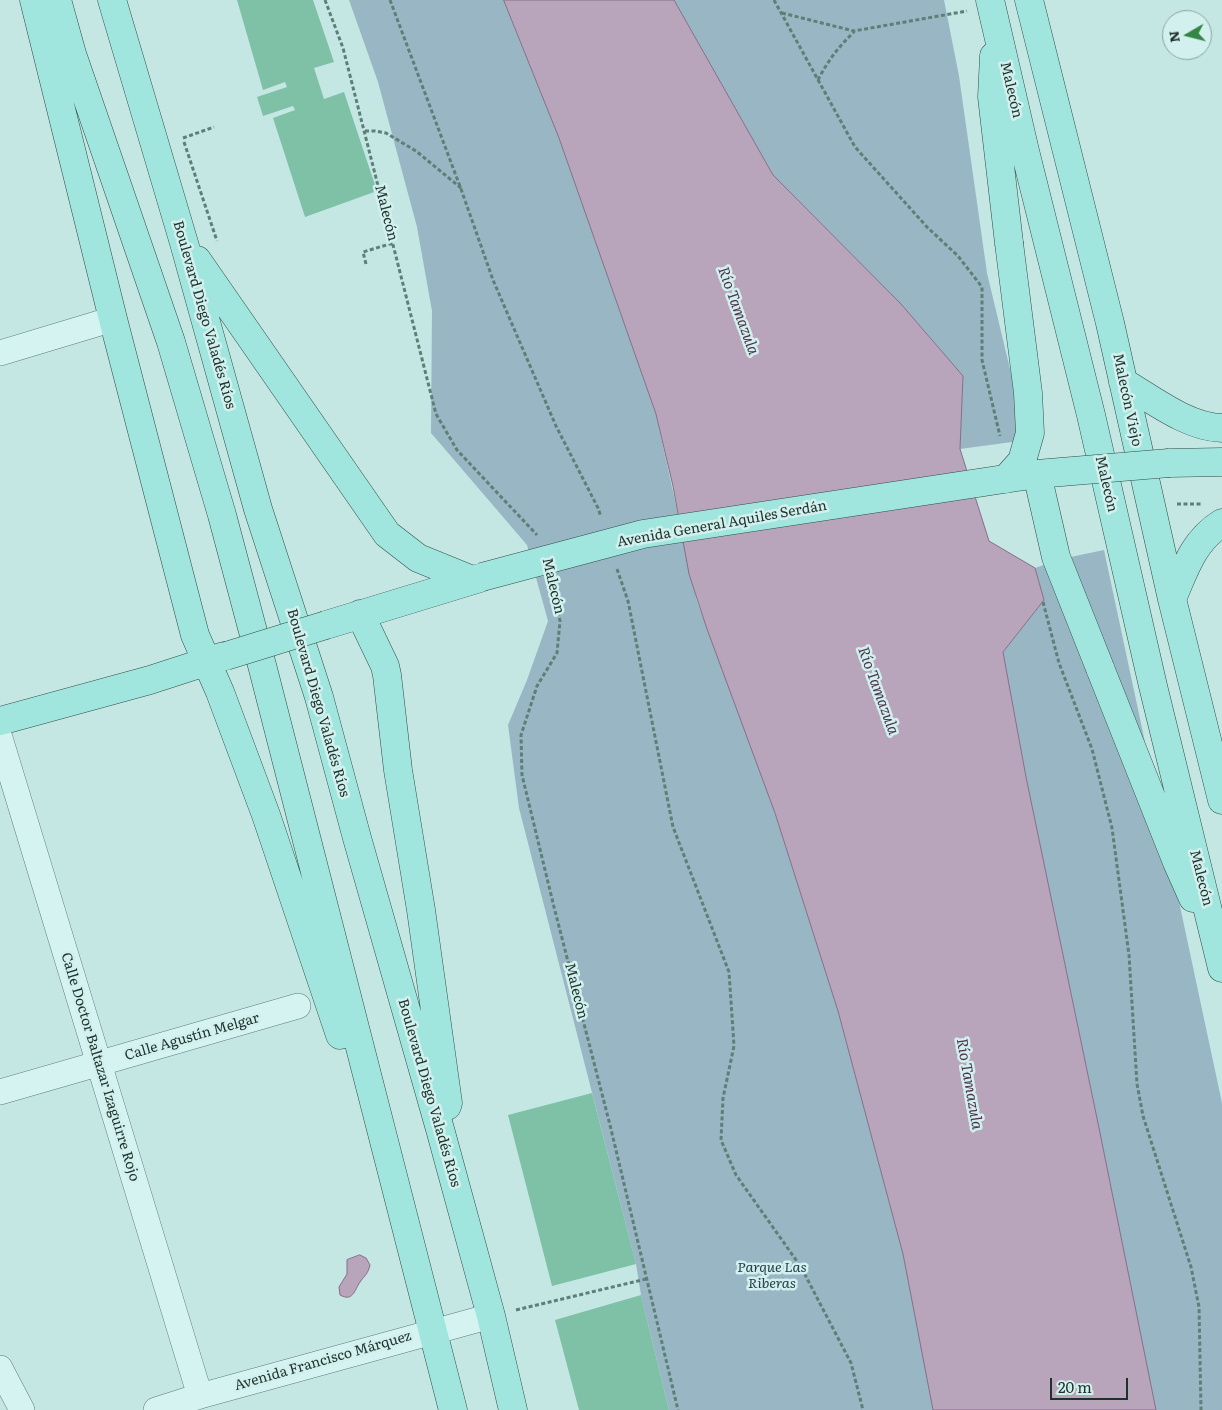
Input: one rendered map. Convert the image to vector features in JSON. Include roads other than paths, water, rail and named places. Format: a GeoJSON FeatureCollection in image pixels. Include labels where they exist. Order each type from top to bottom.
{"type":"FeatureCollection","features":[{"type":"Feature","properties":{"kind":"main road"},"geometry":{"type":"LineString","coordinates":[[34,0],[113,319],[195,635],[216,659],[220,692],[266,814],[329,1001],[360,1104],[392,1169]]}},
{"type":"Feature","properties":{"kind":"main road"},"geometry":{"type":"LineString","coordinates":[[57,0],[72,54],[171,342],[222,515],[453,1410]]}},
{"type":"Feature","properties":{"kind":"main road","name":"Boulevard Diego Valadés Ríos"},"geometry":{"type":"LineString","coordinates":[[112,0],[184,243],[258,509],[319,697],[491,1316],[513,1410]]}},
{"type":"Feature","properties":{"kind":"main road","name":"Malecón Viejo"},"geometry":{"type":"LineString","coordinates":[[1030,0],[1123,382],[1172,599],[1222,800]]}},
{"type":"Feature","properties":{"kind":"main road"},"geometry":{"type":"LineString","coordinates":[[992,9],[992,97],[1028,393],[1030,433],[1022,461],[1006,479]]}},
{"type":"Feature","properties":{"kind":"main road","name":"Malecón"},"geometry":{"type":"LineString","coordinates":[[992,9],[1221,962]]}},
{"type":"Feature","properties":{"kind":"main road"},"geometry":{"type":"LineString","coordinates":[[184,243],[387,534],[418,558],[477,579]]}},
{"type":"Feature","properties":{"kind":"main road"},"geometry":{"type":"LineString","coordinates":[[1123,382],[1175,414],[1211,428],[1222,428]]}},
{"type":"Feature","properties":{"kind":"main road","name":"Avenida General Aquiles Serdán"},"geometry":{"type":"LineString","coordinates":[[0,721],[150,680],[477,579],[643,534],[1038,474],[1169,463],[1222,462]]}},
{"type":"Feature","properties":{"kind":"main road"},"geometry":{"type":"LineString","coordinates":[[1038,474],[1056,557],[1177,862],[1221,962]]}},
{"type":"Feature","properties":{"kind":"main road"},"geometry":{"type":"LineString","coordinates":[[1172,599],[1200,541],[1211,530],[1222,523]]}},
{"type":"Feature","properties":{"kind":"main road"},"geometry":{"type":"LineString","coordinates":[[360,614],[385,666],[387,675],[398,770],[421,910],[448,1102],[440,1129]]}},
{"type":"Feature","properties":{"kind":"street"},"geometry":{"type":"LineString","coordinates":[[0,353],[113,319]]}},
{"type":"Feature","properties":{"kind":"street","name":"Calle Doctor Baltazar Izaguirre Rojo"},"geometry":{"type":"LineString","coordinates":[[0,738],[200,1396]]}},
{"type":"Feature","properties":{"kind":"street","name":"Calle Agustín Melgar"},"geometry":{"type":"LineString","coordinates":[[0,1092],[298,1006]]}},
{"type":"Feature","properties":{"kind":"street","name":"Avenida Francisco Márquez"},"geometry":{"type":"LineString","coordinates":[[156,1410],[200,1396],[491,1316]]}},
{"type":"Feature","properties":{"kind":"street"},"geometry":{"type":"LineString","coordinates":[[0,1368],[22,1410]]}},
{"type":"Feature","properties":{"kind":"water","name":"Río Tamazula"},"geometry":{"type":"Polygon","coordinates":[[[504,0],[674,0],[773,175],[901,304],[963,376],[960,449],[989,541],[1035,568],[1044,600],[1003,652],[1026,777],[1156,1410],[933,1410],[903,1254],[838,1011],[775,813],[707,629],[689,574],[673,486],[656,414],[559,138],[504,0]]]}},
{"type":"Feature","properties":{"kind":"water"},"geometry":{"type":"Polygon","coordinates":[[[360,1255],[366,1258],[370,1265],[353,1294],[344,1297],[340,1295],[339,1287],[347,1274],[347,1260],[360,1255]]]}},
{"type":"Feature","properties":{"kind":"park label","name":"Parque Las Riberas"},"geometry":{"type":"Point","coordinates":[772,1276]}}]}
